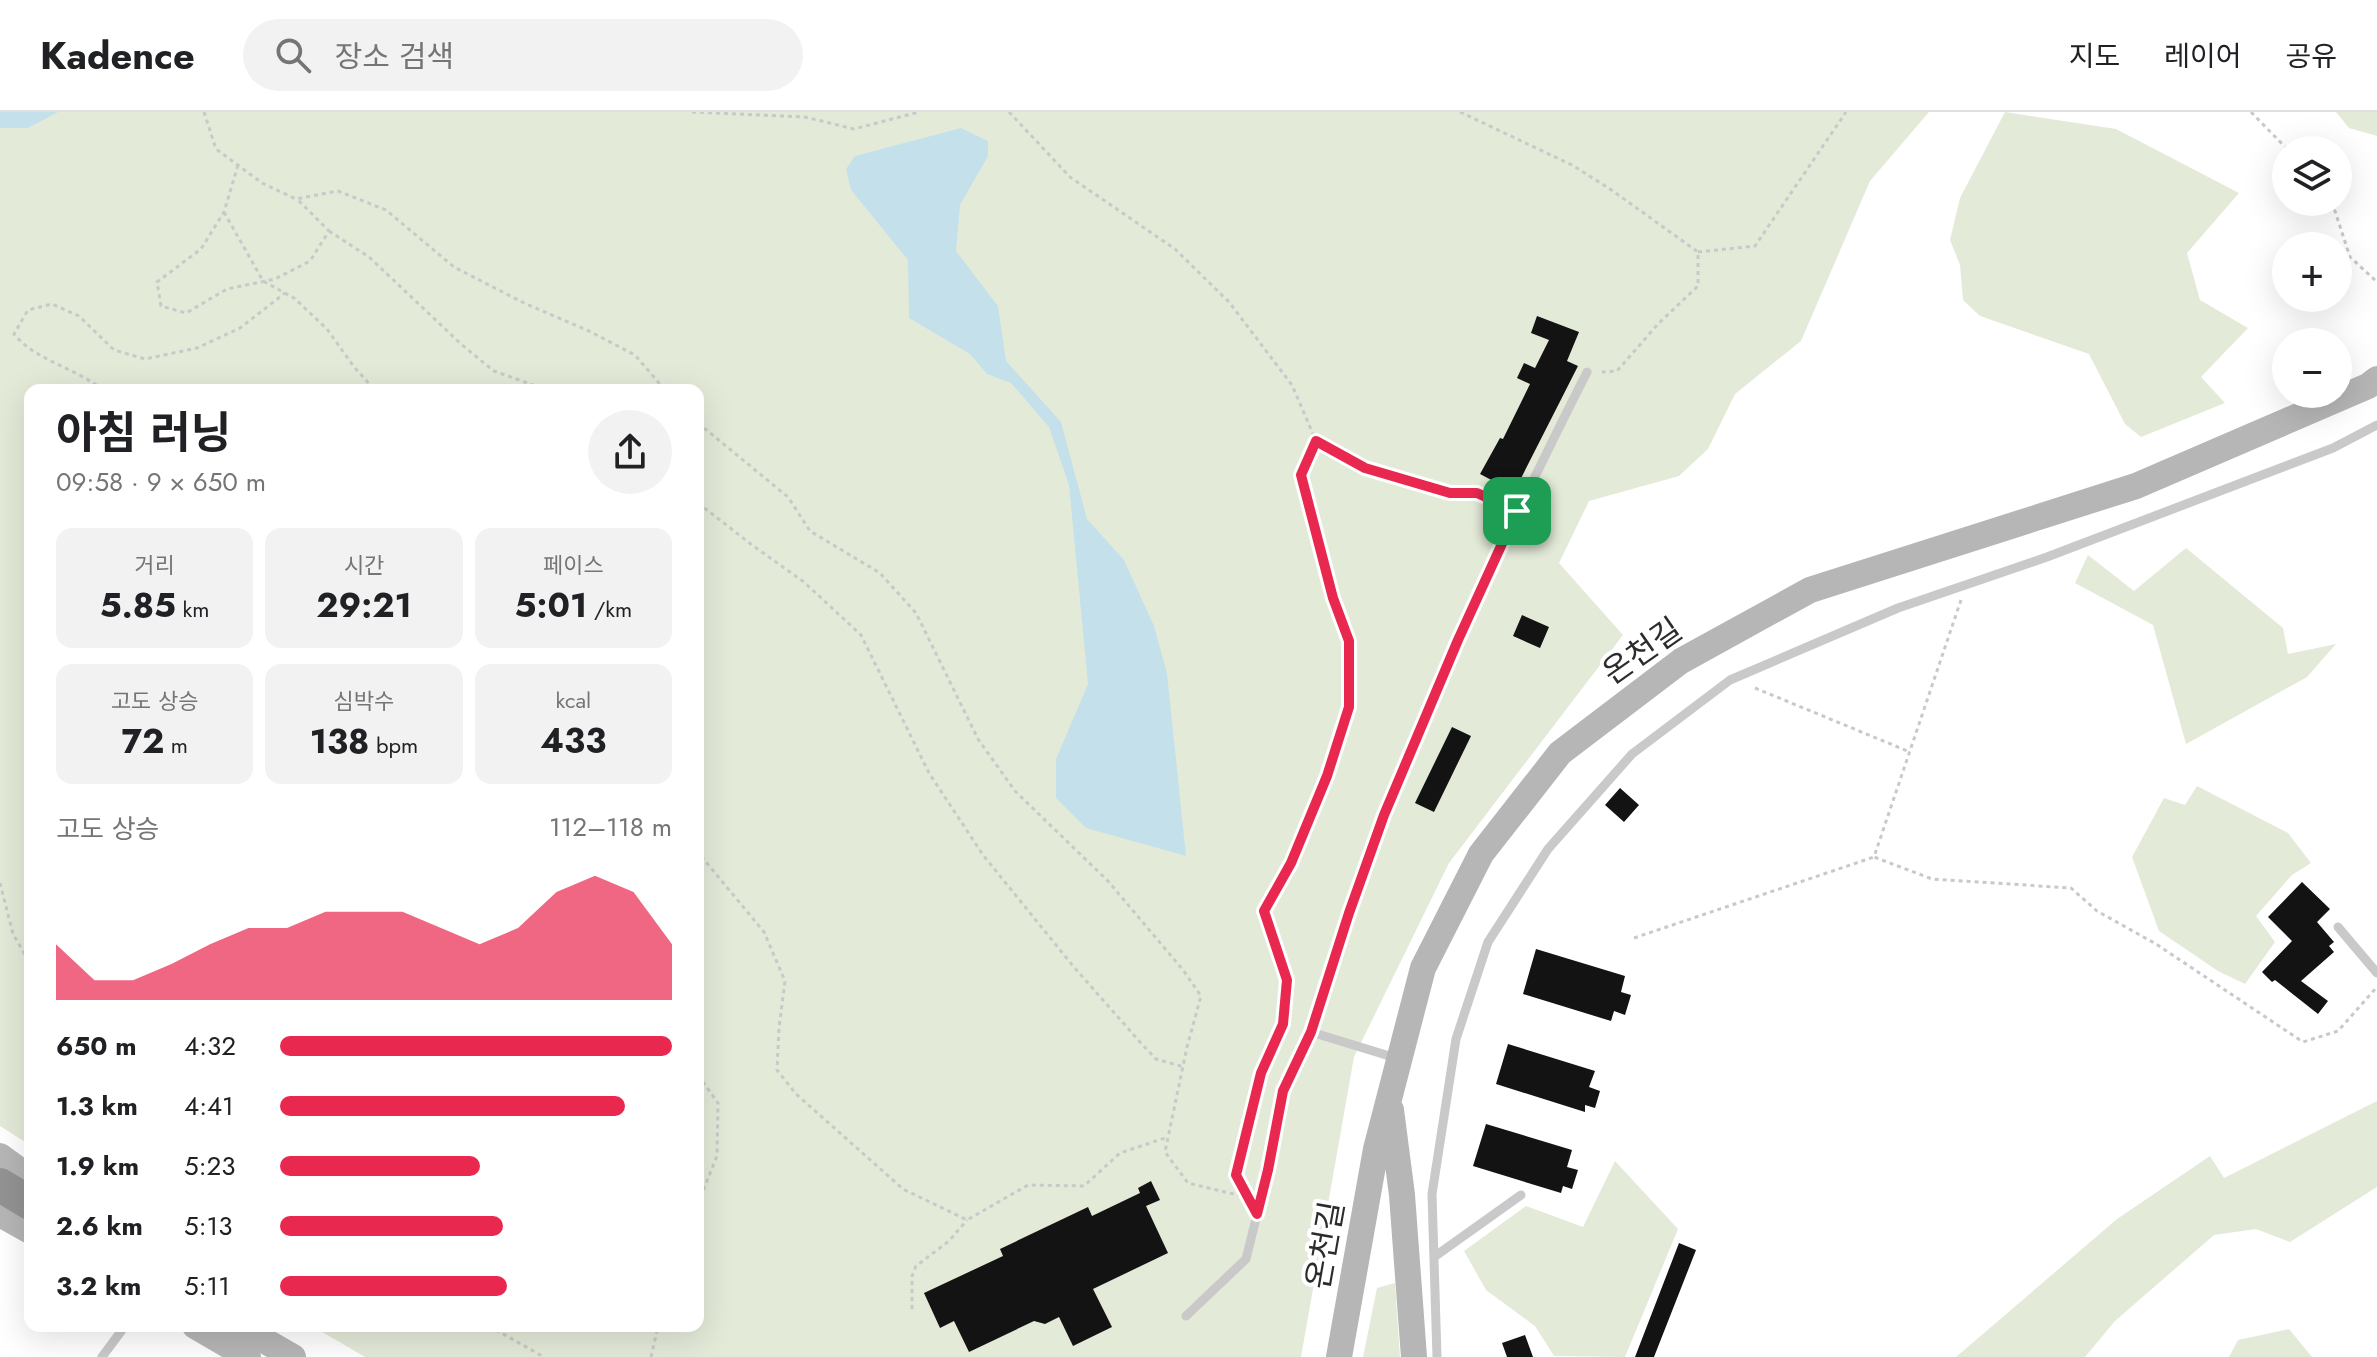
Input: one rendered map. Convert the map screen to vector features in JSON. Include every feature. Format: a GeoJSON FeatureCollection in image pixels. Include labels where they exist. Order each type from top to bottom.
{"type":"FeatureCollection","features":[{"type":"Feature","properties":{"kind":"highway"},"geometry":{"type":"LineString","coordinates":[[0,1185],[24,1199]]}},
{"type":"Feature","properties":{"kind":"street","name":"온천길"},"geometry":{"type":"LineString","coordinates":[[1339,1357],[1376,1149],[1423,968],[1481,854],[1560,753],[1681,661],[1810,590],[2136,486],[2368,386],[2377,379]]}},
{"type":"Feature","properties":{"kind":"street"},"geometry":{"type":"LineString","coordinates":[[1389,1099],[1402,1195],[1414,1357]]}},
{"type":"Feature","properties":{"kind":"street"},"geometry":{"type":"LineString","coordinates":[[0,1156],[24,1174]]}},
{"type":"Feature","properties":{"kind":"street"},"geometry":{"type":"LineString","coordinates":[[0,1214],[24,1228]]}},
{"type":"Feature","properties":{"kind":"street"},"geometry":{"type":"LineString","coordinates":[[205,1332],[248,1357]]}},
{"type":"Feature","properties":{"kind":"street"},"geometry":{"type":"LineString","coordinates":[[249,1332],[293,1357]]}},
{"type":"Feature","properties":{"kind":"lane"},"geometry":{"type":"LineString","coordinates":[[1186,1316],[1246,1259],[1283,1091],[1311,1032],[1384,815],[1517,511],[1587,372]]}},
{"type":"Feature","properties":{"kind":"lane"},"geometry":{"type":"LineString","coordinates":[[1437,1357],[1432,1194],[1456,1039],[1488,942],[1548,849],[1632,754],[1730,680],[1898,608],[2047,557],[2333,448],[2377,425]]}},
{"type":"Feature","properties":{"kind":"lane"},"geometry":{"type":"LineString","coordinates":[[2338,927],[2377,973]]}},
{"type":"Feature","properties":{"kind":"lane"},"geometry":{"type":"LineString","coordinates":[[1311,1032],[1400,1059]]}},
{"type":"Feature","properties":{"kind":"lane"},"geometry":{"type":"LineString","coordinates":[[1434,1257],[1521,1195]]}},
{"type":"Feature","properties":{"kind":"lane"},"geometry":{"type":"LineString","coordinates":[[102,1357],[121,1332]]}},
{"type":"Feature","properties":{"kind":"path"},"geometry":{"type":"LineString","coordinates":[[204,112],[216,149],[262,183],[296,199],[329,231],[369,257],[494,371],[530,384]]}},
{"type":"Feature","properties":{"kind":"path"},"geometry":{"type":"LineString","coordinates":[[692,112],[805,117],[854,129],[919,112]]}},
{"type":"Feature","properties":{"kind":"path"},"geometry":{"type":"LineString","coordinates":[[1009,112],[1070,177],[1175,249],[1229,302],[1292,385],[1316,441],[1365,468],[1450,493],[1477,493],[1517,511]]}},
{"type":"Feature","properties":{"kind":"path"},"geometry":{"type":"LineString","coordinates":[[1460,112],[1572,165],[1698,252],[1755,246],[1846,112]]}},
{"type":"Feature","properties":{"kind":"path"},"geometry":{"type":"LineString","coordinates":[[2251,112],[2274,136]]}},
{"type":"Feature","properties":{"kind":"path"},"geometry":{"type":"LineString","coordinates":[[238,165],[224,212],[201,249],[157,282],[161,306],[186,313],[227,289],[275,279],[310,261],[329,231]]}},
{"type":"Feature","properties":{"kind":"path"},"geometry":{"type":"LineString","coordinates":[[296,199],[338,191],[386,210],[454,267],[635,355],[660,384]]}},
{"type":"Feature","properties":{"kind":"path"},"geometry":{"type":"LineString","coordinates":[[224,212],[263,281],[294,298],[327,329],[370,384]]}},
{"type":"Feature","properties":{"kind":"path"},"geometry":{"type":"LineString","coordinates":[[2337,216],[2350,257],[2377,282]]}},
{"type":"Feature","properties":{"kind":"path"},"geometry":{"type":"LineString","coordinates":[[1587,372],[1617,371],[1658,324],[1698,286],[1698,252]]}},
{"type":"Feature","properties":{"kind":"path"},"geometry":{"type":"LineString","coordinates":[[93,384],[53,360],[25,348],[14,334],[28,310],[52,304],[79,316],[114,350],[145,359],[197,348],[240,328],[285,293]]}},
{"type":"Feature","properties":{"kind":"path"},"geometry":{"type":"LineString","coordinates":[[704,428],[788,497],[810,531],[880,573],[916,613],[978,739],[1015,791],[1108,881],[1183,970],[1201,996],[1165,1152],[1188,1183],[1248,1198],[1236,1175],[1261,1073],[1283,1024],[1287,980],[1264,911],[1291,863],[1327,776],[1349,707],[1349,641],[1333,598],[1301,475],[1316,441]]}},
{"type":"Feature","properties":{"kind":"path"},"geometry":{"type":"LineString","coordinates":[[704,508],[804,582],[861,635],[929,773],[983,855],[1073,966],[1156,1059],[1184,1067]]}},
{"type":"Feature","properties":{"kind":"path"},"geometry":{"type":"LineString","coordinates":[[1874,857],[1966,585]]}},
{"type":"Feature","properties":{"kind":"path"},"geometry":{"type":"LineString","coordinates":[[1755,688],[1910,752]]}},
{"type":"Feature","properties":{"kind":"path"},"geometry":{"type":"LineString","coordinates":[[1634,938],[1874,857],[1932,879],[2071,888],[2097,911],[2156,944],[2303,1042],[2338,1031],[2377,987]]}},
{"type":"Feature","properties":{"kind":"path"},"geometry":{"type":"LineString","coordinates":[[704,860],[764,932],[785,981],[777,1070],[796,1094],[903,1189],[967,1220]]}},
{"type":"Feature","properties":{"kind":"path"},"geometry":{"type":"LineString","coordinates":[[0,883],[13,934],[24,953]]}},
{"type":"Feature","properties":{"kind":"path"},"geometry":{"type":"LineString","coordinates":[[704,1083],[718,1103],[717,1156],[704,1188]]}},
{"type":"Feature","properties":{"kind":"path"},"geometry":{"type":"LineString","coordinates":[[912,1309],[912,1276],[916,1266],[949,1241],[967,1220],[1028,1185],[1084,1186],[1120,1153],[1168,1137]]}},
{"type":"Feature","properties":{"kind":"path"},"geometry":{"type":"LineString","coordinates":[[500,1332],[544,1357]]}},
{"type":"Feature","properties":{"kind":"path"},"geometry":{"type":"LineString","coordinates":[[651,1357],[657,1332]]}},
{"type":"Feature","properties":{"kind":"green space"},"geometry":{"type":"Polygon","coordinates":[[[0,112],[1929,112],[1870,181],[1801,341],[1735,394],[1708,449],[1679,476],[1589,501],[1559,563],[1623,635],[1449,863],[1354,1057],[1301,1357],[365,1357],[322,1332],[704,1332],[704,384],[24,384],[24,1141],[0,1126],[0,112]]]}},
{"type":"Feature","properties":{"kind":"green space"},"geometry":{"type":"Polygon","coordinates":[[[2005,112],[2116,129],[2239,193],[2187,253],[2200,300],[2248,328],[2201,377],[2225,403],[2141,437],[2125,424],[2089,354],[1980,316],[1963,300],[1960,265],[1950,240],[1960,198],[2005,112]]]}},
{"type":"Feature","properties":{"kind":"green space"},"geometry":{"type":"Polygon","coordinates":[[[2336,112],[2377,112],[2377,136],[2349,128],[2336,112]]]}},
{"type":"Feature","properties":{"kind":"green space"},"geometry":{"type":"Polygon","coordinates":[[[2186,548],[2283,628],[2288,654],[2336,644],[2307,677],[2186,744],[2153,625],[2075,583],[2088,555],[2134,591],[2186,548]]]}},
{"type":"Feature","properties":{"kind":"green space"},"geometry":{"type":"Polygon","coordinates":[[[2197,786],[2288,833],[2311,863],[2292,875],[2256,916],[2275,942],[2245,984],[2218,971],[2159,931],[2132,857],[2164,798],[2185,805],[2197,786]]]}},
{"type":"Feature","properties":{"kind":"green space"},"geometry":{"type":"Polygon","coordinates":[[[2377,1101],[2377,1187],[2290,1242],[2256,1229],[2214,1235],[2115,1321],[2085,1357],[1956,1357],[2117,1219],[2210,1156],[2224,1178],[2377,1101]]]}},
{"type":"Feature","properties":{"kind":"green space"},"geometry":{"type":"Polygon","coordinates":[[[1615,1161],[1678,1229],[1625,1357],[1554,1356],[1535,1326],[1486,1290],[1464,1251],[1526,1206],[1583,1227],[1615,1161]]]}},
{"type":"Feature","properties":{"kind":"green space"},"geometry":{"type":"Polygon","coordinates":[[[1395,1283],[1400,1357],[1363,1357],[1377,1288],[1395,1283]]]}},
{"type":"Feature","properties":{"kind":"green space"},"geometry":{"type":"Polygon","coordinates":[[[2289,1329],[2312,1357],[2229,1357],[2238,1340],[2289,1329]]]}},
{"type":"Feature","properties":{"kind":"water"},"geometry":{"type":"Polygon","coordinates":[[[0,112],[58,112],[28,128],[0,128],[0,112]]]}},
{"type":"Feature","properties":{"kind":"water"},"geometry":{"type":"Polygon","coordinates":[[[961,128],[988,141],[988,156],[960,205],[956,251],[998,306],[1006,361],[1061,422],[1087,519],[1124,560],[1154,626],[1167,673],[1186,856],[1086,828],[1056,798],[1056,759],[1088,684],[1069,485],[1049,427],[1011,383],[987,374],[970,354],[909,318],[908,260],[851,190],[846,169],[855,156],[961,128]]]}},
{"type":"Feature","properties":{"kind":"building"},"geometry":{"type":"Polygon","coordinates":[[[1537,316],[1579,332],[1567,361],[1578,366],[1514,492],[1480,474],[1500,438],[1503,439],[1530,384],[1517,378],[1524,363],[1535,368],[1549,340],[1531,333],[1537,316]]]}},
{"type":"Feature","properties":{"kind":"building"},"geometry":{"type":"Polygon","coordinates":[[[1522,615],[1549,627],[1540,648],[1513,636],[1522,615]]]}},
{"type":"Feature","properties":{"kind":"building"},"geometry":{"type":"Polygon","coordinates":[[[1452,727],[1471,736],[1434,812],[1415,803],[1452,727]]]}},
{"type":"Feature","properties":{"kind":"building"},"geometry":{"type":"Polygon","coordinates":[[[1620,788],[1639,805],[1624,822],[1605,805],[1620,788]]]}},
{"type":"Feature","properties":{"kind":"building"},"geometry":{"type":"Polygon","coordinates":[[[2302,882],[2330,909],[2317,922],[2334,942],[2329,946],[2334,952],[2301,981],[2328,1001],[2318,1014],[2262,972],[2292,941],[2268,917],[2302,882]]]}},
{"type":"Feature","properties":{"kind":"building"},"geometry":{"type":"Polygon","coordinates":[[[1536,949],[1625,976],[1621,992],[1631,995],[1625,1015],[1614,1011],[1611,1021],[1523,994],[1536,949]]]}},
{"type":"Feature","properties":{"kind":"building"},"geometry":{"type":"Polygon","coordinates":[[[1508,1044],[1595,1071],[1589,1087],[1600,1091],[1595,1108],[1585,1105],[1585,1112],[1496,1084],[1508,1044]]]}},
{"type":"Feature","properties":{"kind":"building"},"geometry":{"type":"Polygon","coordinates":[[[1486,1124],[1572,1150],[1567,1167],[1578,1170],[1572,1189],[1563,1186],[1561,1193],[1473,1166],[1486,1124]]]}},
{"type":"Feature","properties":{"kind":"building"},"geometry":{"type":"Polygon","coordinates":[[[1151,1181],[1160,1200],[1146,1206],[1168,1253],[1093,1289],[1112,1327],[1073,1346],[1059,1317],[1045,1324],[1034,1321],[969,1352],[954,1321],[940,1328],[924,1293],[1003,1256],[1000,1249],[1088,1207],[1092,1216],[1140,1193],[1138,1188],[1151,1181]]]}},
{"type":"Feature","properties":{"kind":"building"},"geometry":{"type":"Polygon","coordinates":[[[1679,1243],[1696,1250],[1654,1357],[1635,1357],[1679,1243]]]}},
{"type":"Feature","properties":{"kind":"building"},"geometry":{"type":"Polygon","coordinates":[[[1525,1335],[1533,1357],[1507,1357],[1502,1343],[1525,1335]]]}},
{"type":"Feature","properties":{"kind":"route"},"geometry":{"type":"LineString","coordinates":[[1316,441],[1365,468],[1450,493],[1477,493],[1517,511],[1384,815],[1311,1032],[1283,1091],[1257,1214],[1236,1175],[1261,1073],[1283,1024],[1287,980],[1264,911],[1291,863],[1327,776],[1349,707],[1349,641],[1333,598],[1301,475],[1316,441]]}}]}
